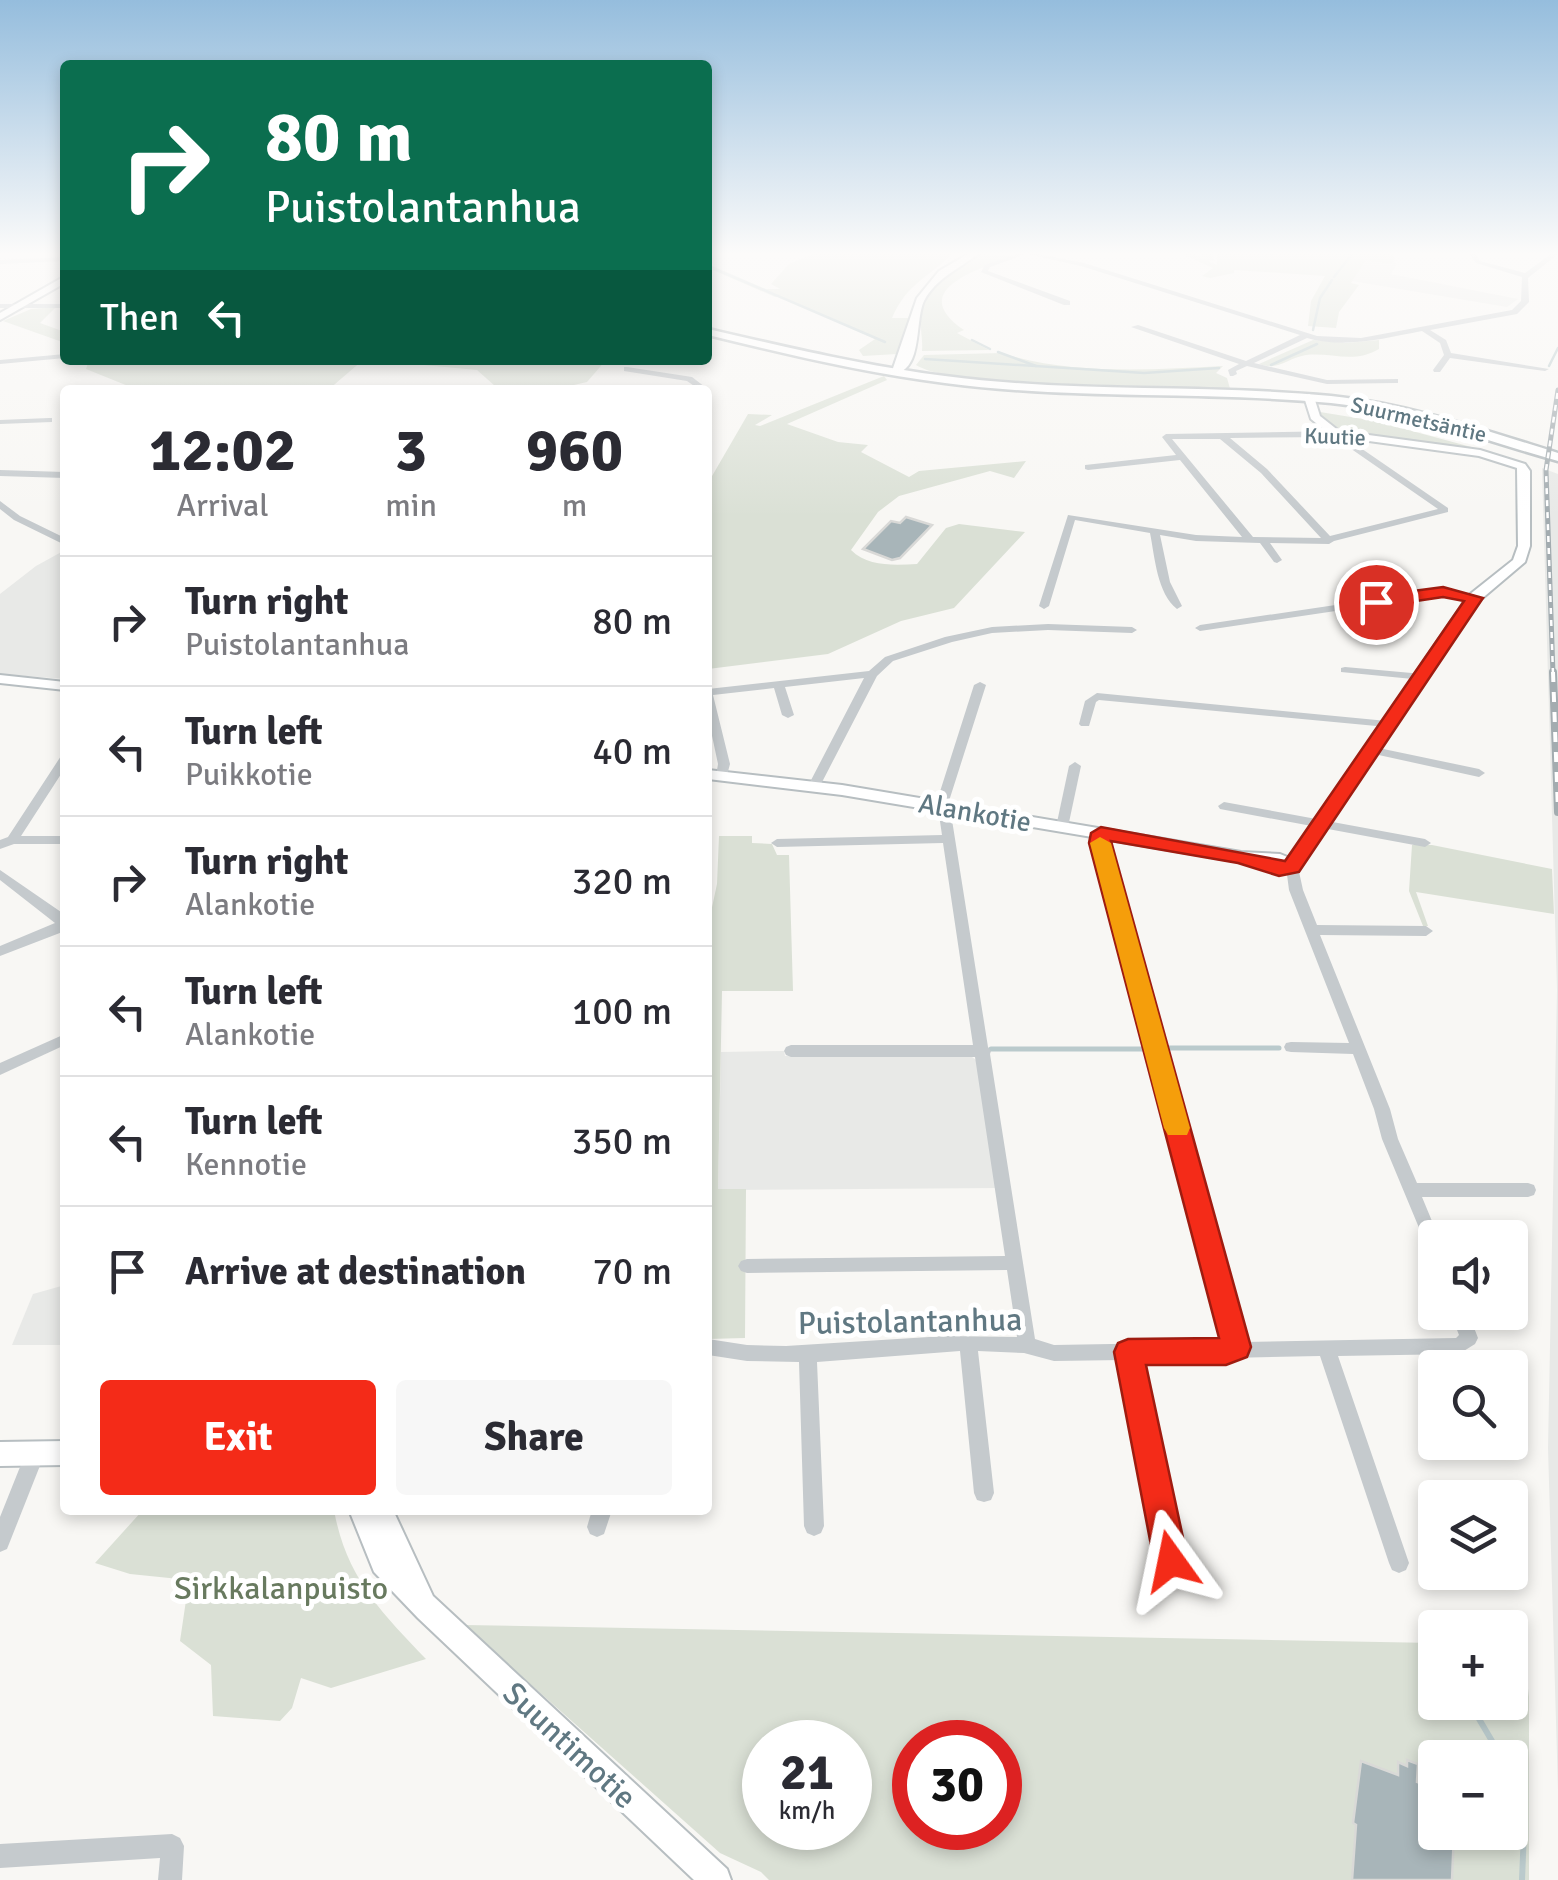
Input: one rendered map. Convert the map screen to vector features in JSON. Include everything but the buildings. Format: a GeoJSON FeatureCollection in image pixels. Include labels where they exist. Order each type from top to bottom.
{"type":"FeatureCollection","features":[{"type":"Feature","properties":{"kind":"main road","name":"Suurmetsäntie"},"geometry":{"type":"LineString","coordinates":[[748,342],[970,381],[1309,400],[1398,417],[1558,460]]}},
{"type":"Feature","properties":{"kind":"street"},"geometry":{"type":"LineString","coordinates":[[897,369],[912,342]]}},
{"type":"Feature","properties":{"kind":"street"},"geometry":{"type":"LineString","coordinates":[[1181,342],[1246,364],[1327,382],[1395,381]]}},
{"type":"Feature","properties":{"kind":"street"},"geometry":{"type":"LineString","coordinates":[[1233,374],[1232,370],[1293,342]]}},
{"type":"Feature","properties":{"kind":"street"},"geometry":{"type":"LineString","coordinates":[[1443,342],[1448,355]]}},
{"type":"Feature","properties":{"kind":"street"},"geometry":{"type":"LineString","coordinates":[[1448,355],[1544,369]]}},
{"type":"Feature","properties":{"kind":"street"},"geometry":{"type":"LineString","coordinates":[[1437,370],[1448,355]]}},
{"type":"Feature","properties":{"kind":"street"},"geometry":{"type":"LineString","coordinates":[[0,362],[60,356]]}},
{"type":"Feature","properties":{"kind":"street"},"geometry":{"type":"LineString","coordinates":[[627,369],[689,378],[698,385]]}},
{"type":"Feature","properties":{"kind":"street"},"geometry":{"type":"LineString","coordinates":[[1044,606],[1072,517],[1196,538],[1328,542],[1444,510],[1315,418],[1309,400]]}},
{"type":"Feature","properties":{"kind":"street"},"geometry":{"type":"LineString","coordinates":[[0,422],[49,420]]}},
{"type":"Feature","properties":{"kind":"street","name":"Kuutie"},"geometry":{"type":"LineString","coordinates":[[1182,456],[1168,436],[1336,434],[1513,461],[1524,472],[1524,546],[1519,562],[1474,598]]}},
{"type":"Feature","properties":{"kind":"street"},"geometry":{"type":"LineString","coordinates":[[1221,435],[1264,471],[1328,542]]}},
{"type":"Feature","properties":{"kind":"street"},"geometry":{"type":"LineString","coordinates":[[1088,467],[1182,456],[1277,560]]}},
{"type":"Feature","properties":{"kind":"street"},"geometry":{"type":"LineString","coordinates":[[0,473],[60,475]]}},
{"type":"Feature","properties":{"kind":"street"},"geometry":{"type":"LineString","coordinates":[[0,504],[17,518],[60,540]]}},
{"type":"Feature","properties":{"kind":"street"},"geometry":{"type":"LineString","coordinates":[[1154,531],[1165,582],[1177,606]]}},
{"type":"Feature","properties":{"kind":"street"},"geometry":{"type":"LineString","coordinates":[[1200,628],[1443,592],[1474,598],[1292,867],[1403,1173],[1425,1220]]}},
{"type":"Feature","properties":{"kind":"street"},"geometry":{"type":"LineString","coordinates":[[814,786],[881,663],[905,652],[976,633],[1048,627],[1132,630]]}},
{"type":"Feature","properties":{"kind":"street"},"geometry":{"type":"LineString","coordinates":[[1345,670],[1423,677]]}},
{"type":"Feature","properties":{"kind":"street"},"geometry":{"type":"LineString","coordinates":[[712,693],[872,674]]}},
{"type":"Feature","properties":{"kind":"street"},"geometry":{"type":"LineString","coordinates":[[0,678],[60,687]]}},
{"type":"Feature","properties":{"kind":"street"},"geometry":{"type":"LineString","coordinates":[[778,683],[788,716]]}},
{"type":"Feature","properties":{"kind":"street"},"geometry":{"type":"LineString","coordinates":[[980,685],[944,807],[1027,1345]]}},
{"type":"Feature","properties":{"kind":"street"},"geometry":{"type":"LineString","coordinates":[[0,687],[60,688]]}},
{"type":"Feature","properties":{"kind":"street"},"geometry":{"type":"LineString","coordinates":[[1086,724],[1091,701],[1098,696],[1388,724]]}},
{"type":"Feature","properties":{"kind":"street"},"geometry":{"type":"LineString","coordinates":[[954,706],[973,708]]}},
{"type":"Feature","properties":{"kind":"street"},"geometry":{"type":"LineString","coordinates":[[712,712],[724,764],[714,776]]}},
{"type":"Feature","properties":{"kind":"street"},"geometry":{"type":"LineString","coordinates":[[1369,750],[1479,773]]}},
{"type":"Feature","properties":{"kind":"street"},"geometry":{"type":"LineString","coordinates":[[6,842],[60,766]]}},
{"type":"Feature","properties":{"kind":"street"},"geometry":{"type":"LineString","coordinates":[[1062,827],[1075,766]]}},
{"type":"Feature","properties":{"kind":"street","name":"Alankotie"},"geometry":{"type":"LineString","coordinates":[[714,776],[814,786],[1241,857],[1279,869],[1292,867]]}},
{"type":"Feature","properties":{"kind":"street"},"geometry":{"type":"LineString","coordinates":[[1224,806],[1424,844]]}},
{"type":"Feature","properties":{"kind":"street"},"geometry":{"type":"LineString","coordinates":[[1101,833],[1100,843],[1236,1347]]}},
{"type":"Feature","properties":{"kind":"street"},"geometry":{"type":"LineString","coordinates":[[777,843],[950,839]]}},
{"type":"Feature","properties":{"kind":"street"},"geometry":{"type":"LineString","coordinates":[[6,842],[60,840]]}},
{"type":"Feature","properties":{"kind":"street"},"geometry":{"type":"LineString","coordinates":[[0,874],[60,922]]}},
{"type":"Feature","properties":{"kind":"street"},"geometry":{"type":"LineString","coordinates":[[0,951],[60,928]]}},
{"type":"Feature","properties":{"kind":"street"},"geometry":{"type":"LineString","coordinates":[[1312,930],[1426,930]]}},
{"type":"Feature","properties":{"kind":"street"},"geometry":{"type":"LineString","coordinates":[[0,1069],[60,1041]]}},
{"type":"Feature","properties":{"kind":"street"},"geometry":{"type":"LineString","coordinates":[[1291,1047],[1359,1049]]}},
{"type":"Feature","properties":{"kind":"street"},"geometry":{"type":"LineString","coordinates":[[791,1051],[984,1051]]}},
{"type":"Feature","properties":{"kind":"street"},"geometry":{"type":"LineString","coordinates":[[1414,1190],[1528,1190]]}},
{"type":"Feature","properties":{"kind":"street"},"geometry":{"type":"LineString","coordinates":[[746,1266],[1016,1262]]}},
{"type":"Feature","properties":{"kind":"street","name":"Puistolantanhua"},"geometry":{"type":"LineString","coordinates":[[712,1349],[742,1353],[1027,1345],[1054,1353],[1226,1352],[1236,1347],[1458,1346],[1468,1338],[1465,1330]]}},
{"type":"Feature","properties":{"kind":"street"},"geometry":{"type":"LineString","coordinates":[[968,1345],[984,1493]]}},
{"type":"Feature","properties":{"kind":"street"},"geometry":{"type":"LineString","coordinates":[[1326,1347],[1398,1562]]}},
{"type":"Feature","properties":{"kind":"street"},"geometry":{"type":"LineString","coordinates":[[808,1352],[814,1526]]}},
{"type":"Feature","properties":{"kind":"street"},"geometry":{"type":"LineString","coordinates":[[1128,1352],[1172,1564]]}},
{"type":"Feature","properties":{"kind":"street"},"geometry":{"type":"LineString","coordinates":[[0,1454],[60,1452]]}},
{"type":"Feature","properties":{"kind":"street"},"geometry":{"type":"LineString","coordinates":[[0,1542],[35,1453]]}},
{"type":"Feature","properties":{"kind":"street","name":"Suuntimotie"},"geometry":{"type":"LineString","coordinates":[[364,1515],[383,1563],[426,1609],[716,1880]]}},
{"type":"Feature","properties":{"kind":"street","name":"Suuntimotie"},"geometry":{"type":"LineString","coordinates":[[382,1515],[426,1609]]}},
{"type":"Feature","properties":{"kind":"street"},"geometry":{"type":"LineString","coordinates":[[0,1856],[172,1846],[170,1880]]}},
{"type":"Feature","properties":{"kind":"shaded area"},"geometry":{"type":"Polygon","coordinates":[[[1542,468],[1558,474],[1558,1790],[1548,1448],[1557,990],[1542,468]]]}},
{"type":"Feature","properties":{"kind":"shaded area"},"geometry":{"type":"Polygon","coordinates":[[[60,553],[60,679],[0,674],[0,594],[60,553]]]}},
{"type":"Feature","properties":{"kind":"shaded area"},"geometry":{"type":"Polygon","coordinates":[[[784,1051],[785,1056],[972,1057],[976,1060],[998,1188],[718,1190],[721,1052],[784,1051]]]}},
{"type":"Feature","properties":{"kind":"shaded area"},"geometry":{"type":"Polygon","coordinates":[[[60,1286],[60,1345],[12,1345],[33,1294],[60,1286]]]}},
{"type":"Feature","properties":{"kind":"green space"},"geometry":{"type":"Polygon","coordinates":[[[871,342],[901,342],[897,354],[863,356],[859,350],[871,342]]]}},
{"type":"Feature","properties":{"kind":"green space"},"geometry":{"type":"Polygon","coordinates":[[[922,342],[973,342],[989,350],[922,351],[922,342]]]}},
{"type":"Feature","properties":{"kind":"green space"},"geometry":{"type":"Polygon","coordinates":[[[1309,342],[1379,342],[1379,349],[1361,356],[1315,354],[1278,365],[1259,364],[1309,342]]]}},
{"type":"Feature","properties":{"kind":"green space"},"geometry":{"type":"Polygon","coordinates":[[[1001,353],[1083,368],[1223,366],[1216,373],[1227,378],[1231,392],[1018,384],[939,373],[916,365],[924,355],[1001,353]]]}},
{"type":"Feature","properties":{"kind":"green space"},"geometry":{"type":"Polygon","coordinates":[[[87,365],[357,365],[334,385],[126,385],[86,369],[87,365]]]}},
{"type":"Feature","properties":{"kind":"green space"},"geometry":{"type":"Polygon","coordinates":[[[424,365],[602,365],[587,382],[574,385],[494,385],[477,370],[424,365]]]}},
{"type":"Feature","properties":{"kind":"green space"},"geometry":{"type":"Polygon","coordinates":[[[884,376],[887,380],[787,424],[838,442],[868,445],[861,452],[909,477],[919,471],[1026,461],[1014,478],[990,471],[899,496],[878,512],[851,550],[873,562],[917,564],[946,528],[959,524],[1025,532],[954,608],[901,621],[828,654],[712,668],[712,476],[748,414],[772,415],[755,425],[884,376]]]}},
{"type":"Feature","properties":{"kind":"green space"},"geometry":{"type":"Polygon","coordinates":[[[1314,411],[1375,421],[1475,448],[1338,431],[1314,411]]]}},
{"type":"Feature","properties":{"kind":"green space"},"geometry":{"type":"Polygon","coordinates":[[[719,836],[752,836],[752,843],[772,844],[777,855],[789,855],[793,991],[722,991],[718,1189],[746,1189],[745,1338],[712,1339],[712,907],[719,836]]]}},
{"type":"Feature","properties":{"kind":"green space"},"geometry":{"type":"Polygon","coordinates":[[[1412,845],[1432,845],[1552,869],[1554,914],[1416,892],[1428,926],[1423,926],[1409,891],[1412,845]]]}},
{"type":"Feature","properties":{"kind":"green space","name":"Sirkkalanpuisto"},"geometry":{"type":"Polygon","coordinates":[[[138,1515],[335,1515],[347,1555],[368,1592],[426,1659],[331,1688],[301,1678],[292,1708],[280,1721],[213,1716],[211,1665],[180,1641],[189,1580],[130,1574],[95,1563],[138,1515]]]}},
{"type":"Feature","properties":{"kind":"green space"},"geometry":{"type":"Polygon","coordinates":[[[464,1625],[1418,1643],[1418,1720],[1528,1720],[1528,1688],[1529,1880],[769,1880],[761,1872],[720,1853],[464,1625]]]}},
{"type":"Feature","properties":{"kind":"waterway"},"geometry":{"type":"LineString","coordinates":[[975,342],[990,349]]}},
{"type":"Feature","properties":{"kind":"waterway"},"geometry":{"type":"LineString","coordinates":[[1271,365],[1317,344]]}},
{"type":"Feature","properties":{"kind":"waterway"},"geometry":{"type":"LineString","coordinates":[[1549,366],[1558,348]]}},
{"type":"Feature","properties":{"kind":"waterway"},"geometry":{"type":"LineString","coordinates":[[998,352],[1036,366]]}},
{"type":"Feature","properties":{"kind":"waterway"},"geometry":{"type":"LineString","coordinates":[[925,359],[1144,373],[1219,368]]}},
{"type":"Feature","properties":{"kind":"waterway"},"geometry":{"type":"LineString","coordinates":[[1166,1048],[1279,1048]]}},
{"type":"Feature","properties":{"kind":"waterway"},"geometry":{"type":"LineString","coordinates":[[991,1049],[1148,1049]]}},
{"type":"Feature","properties":{"kind":"waterway"},"geometry":{"type":"LineString","coordinates":[[1480,1720],[1491,1740]]}},
{"type":"Feature","properties":{"kind":"waterway"},"geometry":{"type":"LineString","coordinates":[[1522,1880],[1523,1850]]}},
{"type":"Feature","properties":{"kind":"railway"},"geometry":{"type":"LineString","coordinates":[[1553,674],[1546,470],[1558,390]]}},
{"type":"Feature","properties":{"kind":"railway"},"geometry":{"type":"LineString","coordinates":[[1553,672],[1558,812]]}},
{"type":"Feature","properties":{"kind":"slow traffic"},"geometry":{"type":"LineString","coordinates":[[1100,843],[1177,1128]]}},
{"type":"Feature","properties":{"kind":"route"},"geometry":{"type":"LineString","coordinates":[[1171,1561],[1128,1352],[1226,1352],[1236,1347],[1100,843],[1101,833],[1241,857],[1279,869],[1292,867],[1474,598],[1443,592],[1376,602]]}}]}
